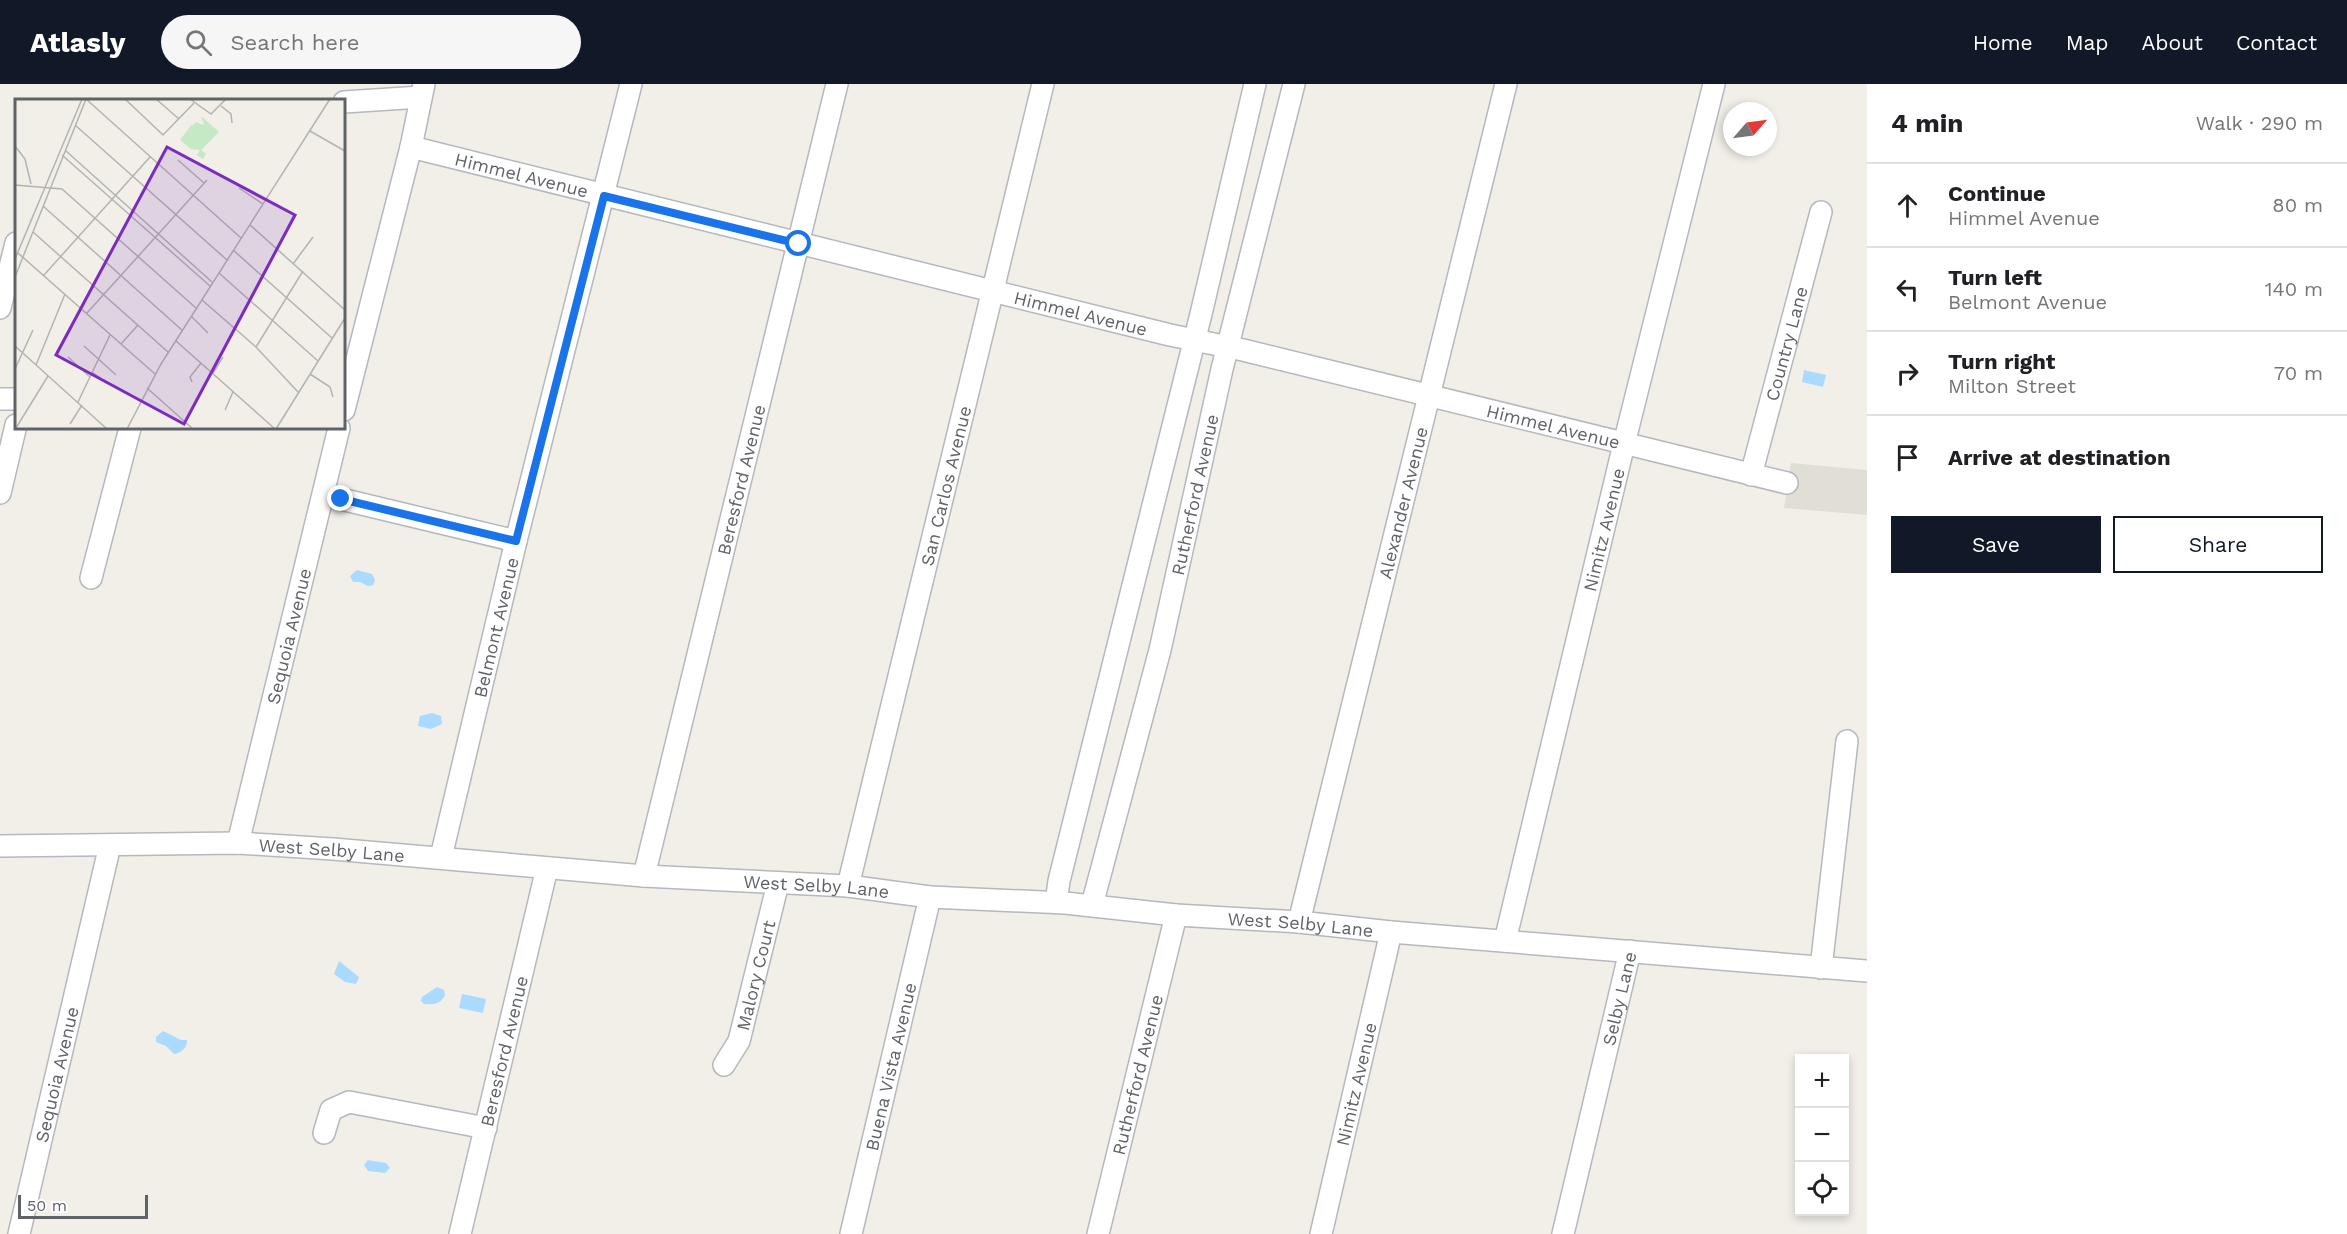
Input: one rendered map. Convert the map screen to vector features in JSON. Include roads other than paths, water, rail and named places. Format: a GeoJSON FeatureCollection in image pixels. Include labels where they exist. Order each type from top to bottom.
{"type":"FeatureCollection","features":[{"type":"Feature","properties":{"kind":"street","name":"Belmont Avenue"},"geometry":{"type":"LineString","coordinates":[[441,857],[516,541],[631,84]]}},
{"type":"Feature","properties":{"kind":"street","name":"Beresford Avenue"},"geometry":{"type":"LineString","coordinates":[[644,876],[837,84]]}},
{"type":"Feature","properties":{"kind":"street","name":"San Carlos Avenue"},"geometry":{"type":"LineString","coordinates":[[848,886],[1043,84]]}},
{"type":"Feature","properties":{"kind":"street","name":"Rutherford Avenue"},"geometry":{"type":"LineString","coordinates":[[1056,902],[1059,881],[1256,84]]}},
{"type":"Feature","properties":{"kind":"street","name":"Rutherford Avenue"},"geometry":{"type":"LineString","coordinates":[[1092,905],[1160,650],[1228,348],[1294,84]]}},
{"type":"Feature","properties":{"kind":"street","name":"Alexander Avenue"},"geometry":{"type":"LineString","coordinates":[[1299,922],[1506,84]]}},
{"type":"Feature","properties":{"kind":"street","name":"Nimitz Avenue"},"geometry":{"type":"LineString","coordinates":[[1505,941],[1624,444],[1714,84]]}},
{"type":"Feature","properties":{"kind":"street"},"geometry":{"type":"LineString","coordinates":[[345,102],[423,90],[411,147],[346,387]]}},
{"type":"Feature","properties":{"kind":"street","name":"Himmel Avenue"},"geometry":{"type":"LineString","coordinates":[[411,147],[799,244],[1786,483]]}},
{"type":"Feature","properties":{"kind":"street","name":"Country Lane"},"geometry":{"type":"LineString","coordinates":[[1751,475],[1821,212]]}},
{"type":"Feature","properties":{"kind":"street"},"geometry":{"type":"LineString","coordinates":[[0,308],[15,247]]}},
{"type":"Feature","properties":{"kind":"street"},"geometry":{"type":"LineString","coordinates":[[0,493],[15,429]]}},
{"type":"Feature","properties":{"kind":"street"},"geometry":{"type":"LineString","coordinates":[[91,578],[130,429]]}},
{"type":"Feature","properties":{"kind":"street","name":"Sequoia Avenue"},"geometry":{"type":"LineString","coordinates":[[238,843],[339,429]]}},
{"type":"Feature","properties":{"kind":"street"},"geometry":{"type":"LineString","coordinates":[[324,495],[516,541]]}},
{"type":"Feature","properties":{"kind":"street"},"geometry":{"type":"LineString","coordinates":[[1821,968],[1847,741]]}},
{"type":"Feature","properties":{"kind":"street","name":"West Selby Lane"},"geometry":{"type":"LineString","coordinates":[[0,846],[238,843],[441,857],[644,876],[848,886],[930,897],[1056,902],[1176,915],[1299,922],[1391,932],[1630,951]]}},
{"type":"Feature","properties":{"kind":"street","name":"Sequoia Avenue"},"geometry":{"type":"LineString","coordinates":[[19,1234],[110,845]]}},
{"type":"Feature","properties":{"kind":"street","name":"Beresford Avenue"},"geometry":{"type":"LineString","coordinates":[[460,1234],[547,868]]}},
{"type":"Feature","properties":{"kind":"street","name":"Malory Court"},"geometry":{"type":"LineString","coordinates":[[724,1065],[739,1041],[778,883]]}},
{"type":"Feature","properties":{"kind":"street","name":"Buena Vista Avenue"},"geometry":{"type":"LineString","coordinates":[[851,1234],[930,897]]}},
{"type":"Feature","properties":{"kind":"street","name":"Rutherford Avenue"},"geometry":{"type":"LineString","coordinates":[[1098,1234],[1176,915]]}},
{"type":"Feature","properties":{"kind":"street","name":"Nimitz Avenue"},"geometry":{"type":"LineString","coordinates":[[1321,1234],[1391,932]]}},
{"type":"Feature","properties":{"kind":"street","name":"Selby Lane"},"geometry":{"type":"LineString","coordinates":[[1563,1234],[1630,951],[1867,971]]}},
{"type":"Feature","properties":{"kind":"street"},"geometry":{"type":"LineString","coordinates":[[324,1133],[331,1110],[349,1102],[486,1128]]}},
{"type":"Feature","properties":{"kind":"water"},"geometry":{"type":"Polygon","coordinates":[[[1804,370],[1826,375],[1823,387],[1802,382],[1804,370]]]}},
{"type":"Feature","properties":{"kind":"water"},"geometry":{"type":"Polygon","coordinates":[[[357,570],[372,574],[375,580],[373,585],[353,582],[350,576],[357,570]]]}},
{"type":"Feature","properties":{"kind":"water"},"geometry":{"type":"Polygon","coordinates":[[[432,713],[441,716],[442,724],[431,729],[418,726],[420,716],[432,713]]]}},
{"type":"Feature","properties":{"kind":"water"},"geometry":{"type":"Polygon","coordinates":[[[339,961],[359,977],[356,984],[345,982],[334,974],[339,961]]]}},
{"type":"Feature","properties":{"kind":"water"},"geometry":{"type":"Polygon","coordinates":[[[437,987],[444,990],[443,998],[436,1003],[424,1004],[421,1001],[422,997],[437,987]]]}},
{"type":"Feature","properties":{"kind":"water"},"geometry":{"type":"Polygon","coordinates":[[[462,994],[486,999],[483,1013],[459,1008],[462,994]]]}},
{"type":"Feature","properties":{"kind":"water"},"geometry":{"type":"Polygon","coordinates":[[[163,1031],[181,1040],[187,1040],[185,1047],[174,1054],[166,1046],[156,1042],[156,1037],[163,1031]]]}},
{"type":"Feature","properties":{"kind":"water"},"geometry":{"type":"Polygon","coordinates":[[[368,1160],[386,1163],[390,1168],[385,1173],[368,1171],[364,1165],[368,1160]]]}}]}
